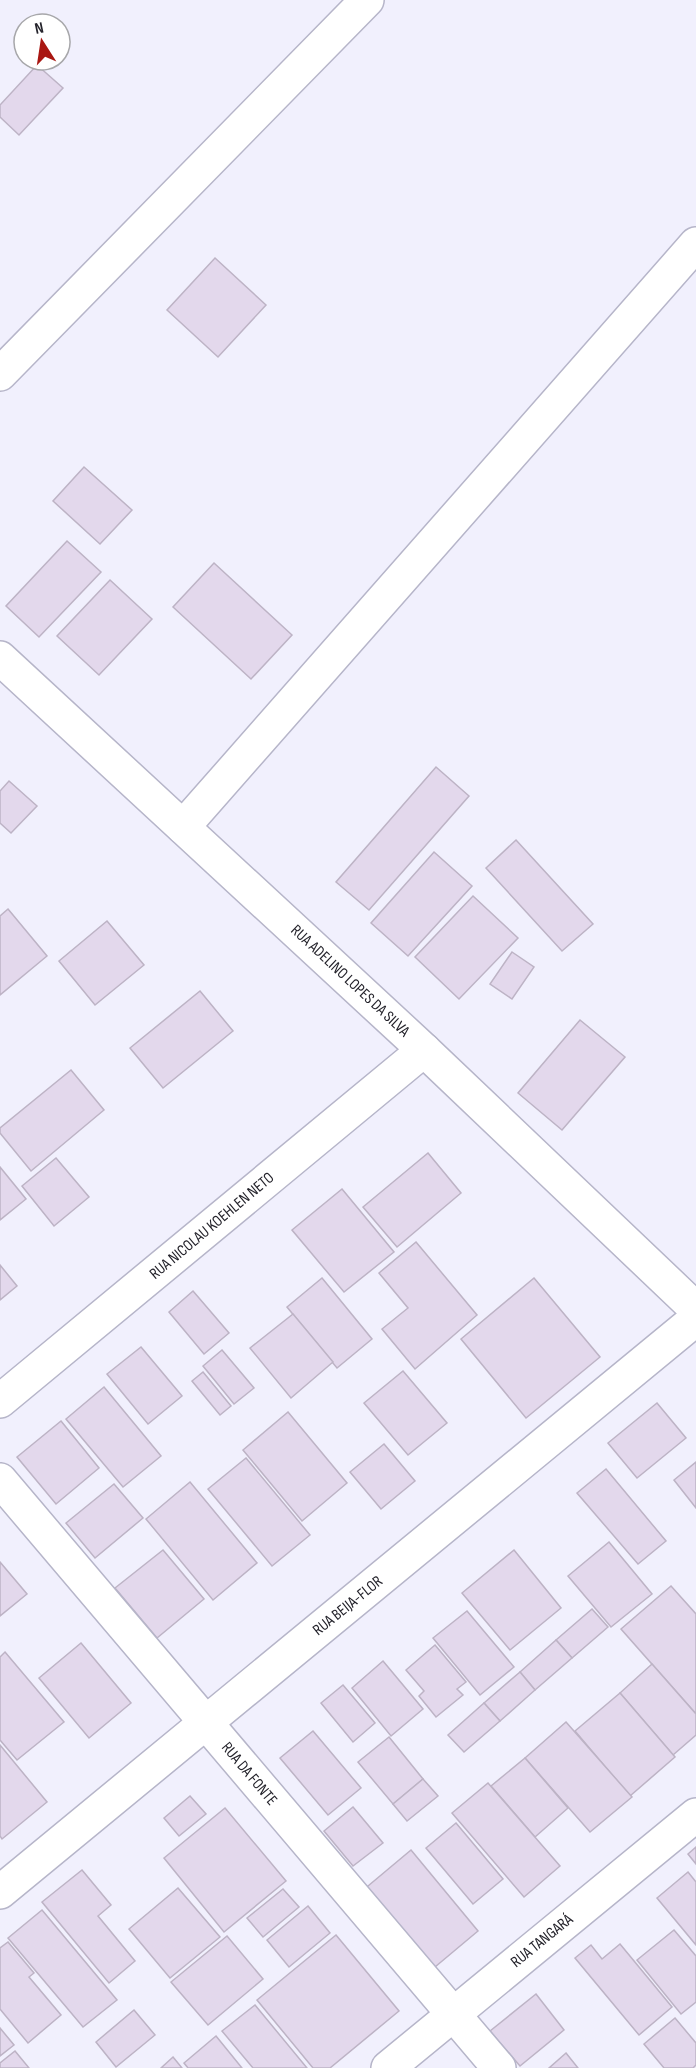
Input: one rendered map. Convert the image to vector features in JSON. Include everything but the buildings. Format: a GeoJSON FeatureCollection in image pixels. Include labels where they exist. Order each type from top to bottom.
{"type":"FeatureCollection","features":[{"type":"Feature","properties":{"kind":"street"},"geometry":{"type":"LineString","coordinates":[[0,374],[367,0]]}},
{"type":"Feature","properties":{"kind":"street"},"geometry":{"type":"LineString","coordinates":[[183,827],[696,244]]}},
{"type":"Feature","properties":{"kind":"street","name":"RUA ADELINO LOPES DA SILVA"},"geometry":{"type":"LineString","coordinates":[[0,658],[424,1050],[696,1309]]}},
{"type":"Feature","properties":{"kind":"street","name":"RUA NICOLAU KOEHLEN NETO"},"geometry":{"type":"LineString","coordinates":[[0,1401],[424,1050]]}},
{"type":"Feature","properties":{"kind":"street","name":"RUA BEIJA-FLOR"},"geometry":{"type":"LineString","coordinates":[[0,1892],[696,1320]]}},
{"type":"Feature","properties":{"kind":"street","name":"RUA DA FONTE"},"geometry":{"type":"LineString","coordinates":[[0,1480],[498,2068]]}},
{"type":"Feature","properties":{"kind":"street","name":"RUA TANGARÁ"},"geometry":{"type":"LineString","coordinates":[[388,2068],[696,1815]]}}]}
